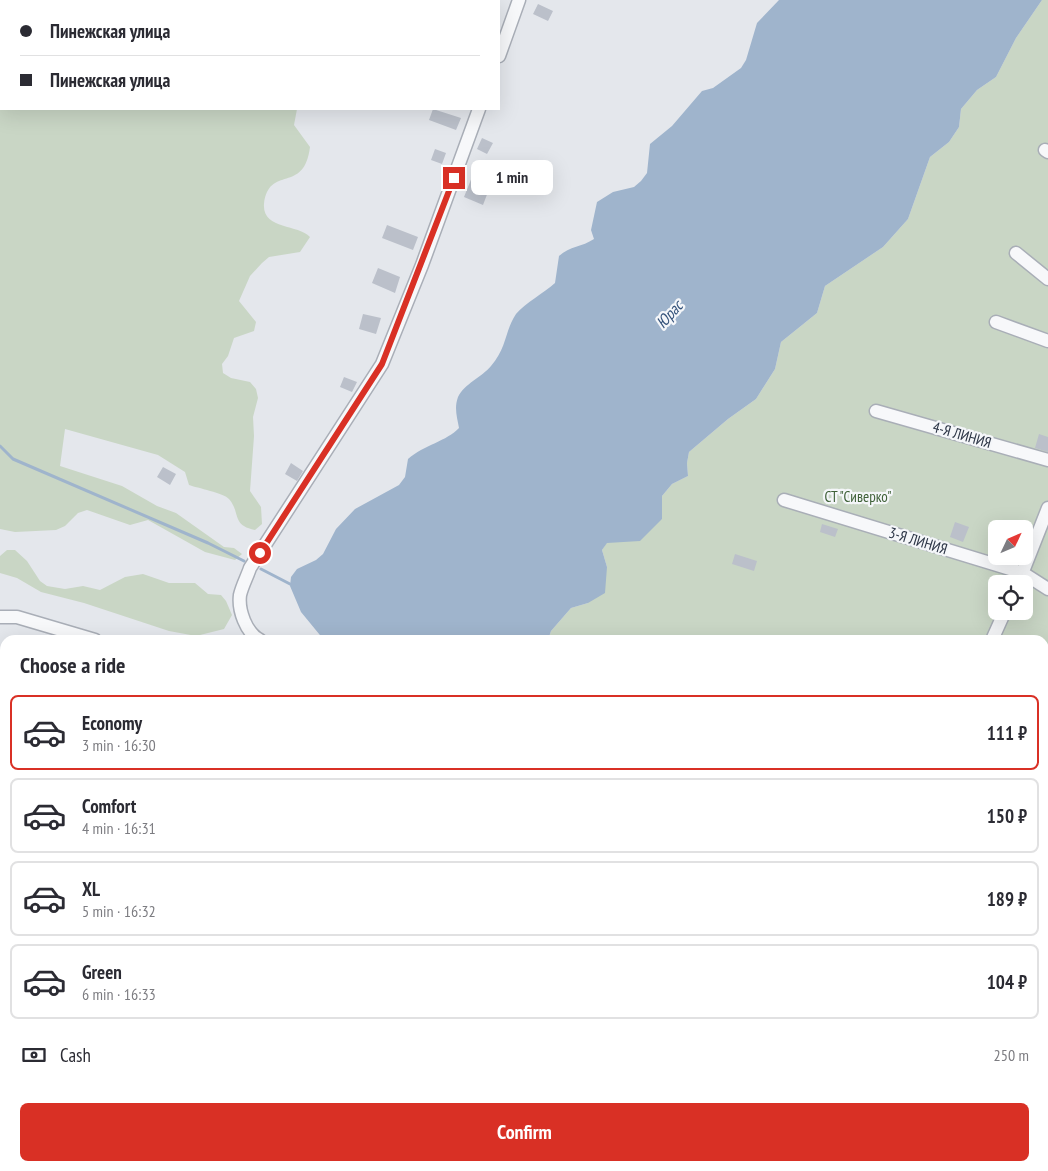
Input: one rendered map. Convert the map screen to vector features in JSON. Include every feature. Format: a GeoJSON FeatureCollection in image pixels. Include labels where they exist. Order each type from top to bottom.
{"type":"FeatureCollection","features":[{"type":"Feature","properties":{"kind":"street"},"geometry":{"type":"LineString","coordinates":[[500,53],[519,0]]}},
{"type":"Feature","properties":{"kind":"street"},"geometry":{"type":"LineString","coordinates":[[253,635],[244,622],[240,596],[250,568],[382,364],[415,284],[479,110]]}},
{"type":"Feature","properties":{"kind":"street"},"geometry":{"type":"LineString","coordinates":[[1016,253],[1048,279]]}},
{"type":"Feature","properties":{"kind":"street"},"geometry":{"type":"LineString","coordinates":[[996,322],[1048,341]]}},
{"type":"Feature","properties":{"kind":"street","name":"4-Я ЛИНИЯ"},"geometry":{"type":"LineString","coordinates":[[876,410],[1048,460]]}},
{"type":"Feature","properties":{"kind":"street","name":"3-Я ЛИНИЯ"},"geometry":{"type":"LineString","coordinates":[[784,500],[1009,575]]}},
{"type":"Feature","properties":{"kind":"street"},"geometry":{"type":"LineString","coordinates":[[1023,575],[1048,508]]}},
{"type":"Feature","properties":{"kind":"street","name":"3-Я ЛИНИЯ"},"geometry":{"type":"LineString","coordinates":[[1033,583],[1048,589]]}},
{"type":"Feature","properties":{"kind":"street"},"geometry":{"type":"LineString","coordinates":[[0,617],[17,617],[78,635]]}},
{"type":"Feature","properties":{"kind":"street"},"geometry":{"type":"LineString","coordinates":[[994,635],[1001,620]]}},
{"type":"Feature","properties":{"kind":"green space","name":"СТ \"Сиверко\""},"geometry":{"type":"Polygon","coordinates":[[[1042,0],[1048,0],[1048,635],[550,635],[571,608],[588,603],[607,567],[602,550],[607,542],[662,519],[662,496],[672,484],[688,476],[687,463],[689,452],[728,419],[756,399],[775,369],[781,342],[817,313],[825,286],[883,247],[908,219],[930,157],[949,142],[959,127],[961,109],[977,90],[996,77],[1016,38],[1042,0]]]}},
{"type":"Feature","properties":{"kind":"green space"},"geometry":{"type":"Polygon","coordinates":[[[0,110],[297,110],[294,125],[310,147],[307,162],[301,171],[294,176],[272,185],[267,192],[264,204],[265,212],[269,218],[310,237],[300,252],[269,257],[250,276],[239,301],[256,322],[254,331],[234,338],[228,356],[222,364],[223,373],[231,378],[250,382],[256,389],[258,398],[253,417],[254,436],[250,491],[261,507],[262,524],[255,530],[247,528],[239,522],[233,504],[229,499],[189,485],[185,472],[158,455],[65,429],[60,466],[122,486],[157,506],[176,513],[224,547],[234,548],[242,554],[235,560],[205,552],[148,520],[130,525],[87,510],[78,513],[65,526],[56,530],[15,532],[0,529],[0,110]]]}},
{"type":"Feature","properties":{"kind":"green space"},"geometry":{"type":"Polygon","coordinates":[[[7,550],[15,550],[27,561],[40,581],[47,586],[65,589],[83,586],[100,590],[125,577],[143,574],[169,583],[195,583],[208,594],[221,595],[232,615],[224,629],[200,635],[169,631],[84,603],[41,592],[17,578],[0,573],[0,556],[7,550]]]}},
{"type":"Feature","properties":{"kind":"water","name":"Юрас"},"geometry":{"type":"Polygon","coordinates":[[[779,0],[1042,0],[1016,38],[996,77],[977,90],[961,109],[959,127],[949,142],[930,157],[908,219],[883,247],[825,286],[817,313],[781,342],[775,369],[756,399],[728,419],[689,452],[687,463],[688,476],[672,484],[662,496],[662,519],[640,541],[607,543],[602,550],[607,567],[605,593],[588,603],[571,608],[550,635],[320,635],[301,612],[290,586],[291,577],[297,569],[316,560],[323,554],[336,529],[355,509],[399,485],[405,477],[408,459],[459,428],[456,405],[461,392],[487,370],[496,359],[516,314],[555,283],[559,256],[567,250],[594,239],[591,230],[597,202],[613,192],[634,187],[641,181],[647,173],[650,144],[672,126],[702,91],[713,88],[741,68],[746,60],[757,23],[779,0]]]}},
{"type":"Feature","properties":{"kind":"building"},"geometry":{"type":"Polygon","coordinates":[[[538,4],[553,11],[548,21],[533,14],[538,4]]]}},
{"type":"Feature","properties":{"kind":"building"},"geometry":{"type":"Polygon","coordinates":[[[433,110],[461,118],[456,130],[429,120],[433,110]]]}},
{"type":"Feature","properties":{"kind":"building"},"geometry":{"type":"Polygon","coordinates":[[[482,138],[493,143],[487,154],[477,149],[482,138]]]}},
{"type":"Feature","properties":{"kind":"building"},"geometry":{"type":"Polygon","coordinates":[[[435,149],[446,153],[442,164],[431,160],[435,149]]]}},
{"type":"Feature","properties":{"kind":"building"},"geometry":{"type":"Polygon","coordinates":[[[472,177],[491,184],[483,205],[464,197],[472,177]]]}},
{"type":"Feature","properties":{"kind":"building"},"geometry":{"type":"Polygon","coordinates":[[[387,225],[418,237],[413,250],[382,238],[387,225]]]}},
{"type":"Feature","properties":{"kind":"building"},"geometry":{"type":"Polygon","coordinates":[[[378,268],[400,277],[395,293],[372,283],[378,268]]]}},
{"type":"Feature","properties":{"kind":"building"},"geometry":{"type":"Polygon","coordinates":[[[363,314],[381,318],[376,334],[359,329],[363,314]]]}},
{"type":"Feature","properties":{"kind":"building"},"geometry":{"type":"Polygon","coordinates":[[[344,377],[357,382],[352,392],[340,387],[344,377]]]}},
{"type":"Feature","properties":{"kind":"building"},"geometry":{"type":"Polygon","coordinates":[[[1039,434],[1048,437],[1048,452],[1035,448],[1039,434]]]}},
{"type":"Feature","properties":{"kind":"building"},"geometry":{"type":"Polygon","coordinates":[[[291,463],[303,471],[297,481],[285,474],[291,463]]]}},
{"type":"Feature","properties":{"kind":"building"},"geometry":{"type":"Polygon","coordinates":[[[163,467],[176,474],[170,485],[157,477],[163,467]]]}},
{"type":"Feature","properties":{"kind":"building"},"geometry":{"type":"Polygon","coordinates":[[[955,522],[969,527],[963,542],[950,537],[955,522]]]}},
{"type":"Feature","properties":{"kind":"building"},"geometry":{"type":"Polygon","coordinates":[[[822,524],[838,529],[835,537],[820,532],[822,524]]]}},
{"type":"Feature","properties":{"kind":"building"},"geometry":{"type":"Polygon","coordinates":[[[735,554],[757,561],[754,571],[732,564],[735,554]]]}},
{"type":"Feature","properties":{"kind":"waterway"},"geometry":{"type":"LineString","coordinates":[[0,446],[13,459],[208,543],[244,561]]}},
{"type":"Feature","properties":{"kind":"waterway"},"geometry":{"type":"LineString","coordinates":[[261,569],[290,584]]}},
{"type":"Feature","properties":{"kind":"route"},"geometry":{"type":"LineString","coordinates":[[260,553],[382,364],[422,266],[454,178]]}}]}
